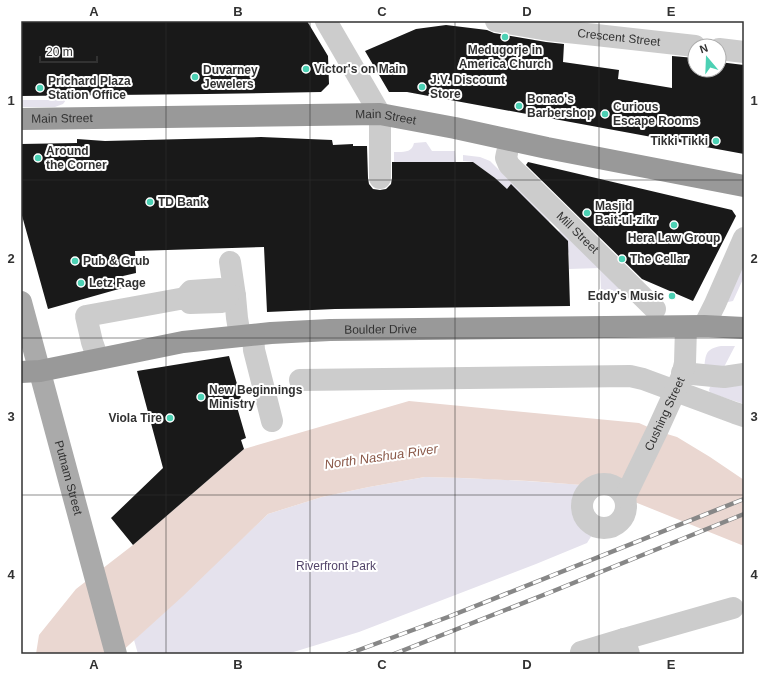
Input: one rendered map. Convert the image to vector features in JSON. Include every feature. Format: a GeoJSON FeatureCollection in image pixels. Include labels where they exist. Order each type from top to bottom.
{"type":"FeatureCollection","features":[{"type":"Feature","properties":{"kind":"highway","name":"Main Street"},"geometry":{"type":"LineString","coordinates":[[21,119],[380,114],[744,186]]}},
{"type":"Feature","properties":{"kind":"highway","name":"Boulder Drive"},"geometry":{"type":"LineString","coordinates":[[30,371],[183,342],[330,330],[695,326],[744,328]]}},
{"type":"Feature","properties":{"kind":"main road","name":"Putnam Street"},"geometry":{"type":"LineString","coordinates":[[21,302],[30,371],[93,570],[116,654]]}},
{"type":"Feature","properties":{"kind":"street"},"geometry":{"type":"LineString","coordinates":[[326,21],[380,114],[380,178]]}},
{"type":"Feature","properties":{"kind":"street","name":"Crescent Street"},"geometry":{"type":"LineString","coordinates":[[496,21],[548,30],[595,28],[687,45]]}},
{"type":"Feature","properties":{"kind":"street"},"geometry":{"type":"LineString","coordinates":[[727,50],[744,52]]}},
{"type":"Feature","properties":{"kind":"street","name":"Mill Street"},"geometry":{"type":"LineString","coordinates":[[507,153],[506,158],[509,165],[655,309]]}},
{"type":"Feature","properties":{"kind":"street","name":"Cushing Street"},"geometry":{"type":"LineString","coordinates":[[625,505],[620,490],[604,484],[595,486],[588,491],[584,498],[582,507],[584,516],[589,523],[597,527],[605,529],[614,526],[621,521],[625,505],[679,382],[695,326],[715,304],[744,238]]}},
{"type":"Feature","properties":{"kind":"street"},"geometry":{"type":"LineString","coordinates":[[230,262],[231,296],[237,318],[254,350],[272,421]]}},
{"type":"Feature","properties":{"kind":"street"},"geometry":{"type":"LineString","coordinates":[[98,359],[92,342],[86,316],[185,298],[190,303],[222,302],[231,296]]}},
{"type":"Feature","properties":{"kind":"street"},"geometry":{"type":"LineString","coordinates":[[300,380],[630,376],[643,379],[679,382],[707,376],[724,378],[744,374]]}},
{"type":"Feature","properties":{"kind":"street"},"geometry":{"type":"LineString","coordinates":[[698,399],[707,376]]}},
{"type":"Feature","properties":{"kind":"street"},"geometry":{"type":"LineString","coordinates":[[679,382],[698,399],[744,416]]}},
{"type":"Feature","properties":{"kind":"street"},"geometry":{"type":"LineString","coordinates":[[581,652],[626,646],[733,608]]}},
{"type":"Feature","properties":{"kind":"green space"},"geometry":{"type":"Polygon","coordinates":[[[21,100],[66,100],[63,104],[55,107],[21,107],[21,100]]]}},
{"type":"Feature","properties":{"kind":"green space"},"geometry":{"type":"Polygon","coordinates":[[[426,142],[432,151],[455,151],[456,162],[394,162],[394,152],[407,151],[411,149],[414,143],[426,142]]]}},
{"type":"Feature","properties":{"kind":"green space"},"geometry":{"type":"Polygon","coordinates":[[[463,155],[480,157],[490,161],[550,221],[542,228],[517,199],[495,178],[473,162],[463,161],[463,155]]]}},
{"type":"Feature","properties":{"kind":"green space"},"geometry":{"type":"Polygon","coordinates":[[[560,230],[600,267],[603,265],[633,294],[631,297],[614,297],[613,290],[601,290],[600,268],[569,269],[569,253],[552,238],[560,230]]]}},
{"type":"Feature","properties":{"kind":"green space"},"geometry":{"type":"Polygon","coordinates":[[[744,257],[744,277],[733,301],[723,303],[744,257]]]}},
{"type":"Feature","properties":{"kind":"green space"},"geometry":{"type":"Polygon","coordinates":[[[735,346],[724,367],[704,369],[707,353],[716,347],[735,346]]]}},
{"type":"Feature","properties":{"kind":"green space"},"geometry":{"type":"Polygon","coordinates":[[[744,385],[744,404],[710,393],[709,390],[710,387],[744,385]]]}},
{"type":"Feature","properties":{"kind":"green space","name":"Riverfront Park"},"geometry":{"type":"Polygon","coordinates":[[[425,477],[510,480],[595,486],[585,496],[582,507],[586,518],[597,527],[587,543],[536,564],[359,632],[287,654],[138,654],[134,640],[268,514],[322,497],[425,477]]]}},
{"type":"Feature","properties":{"kind":"water","name":"North Nashua River"},"geometry":{"type":"Polygon","coordinates":[[[409,401],[639,423],[657,431],[677,437],[744,480],[744,546],[595,486],[529,481],[425,477],[322,497],[268,514],[183,596],[119,654],[36,654],[39,635],[76,589],[133,545],[244,449],[409,401]]]}},
{"type":"Feature","properties":{"kind":"building"},"geometry":{"type":"Polygon","coordinates":[[[21,21],[307,21],[328,56],[329,84],[321,92],[21,96],[21,21]]]}},
{"type":"Feature","properties":{"kind":"building"},"geometry":{"type":"Polygon","coordinates":[[[446,25],[487,30],[494,33],[564,44],[563,62],[619,70],[618,79],[672,88],[672,56],[687,57],[687,78],[727,78],[727,63],[744,65],[744,154],[407,92],[389,92],[365,51],[416,29],[446,25]]]}},
{"type":"Feature","properties":{"kind":"building"},"geometry":{"type":"Polygon","coordinates":[[[261,137],[332,140],[333,145],[353,144],[353,146],[367,146],[369,184],[373,189],[380,190],[386,189],[391,184],[392,162],[473,162],[507,189],[511,184],[568,241],[570,306],[335,309],[267,312],[264,247],[135,251],[136,273],[123,276],[126,287],[48,309],[21,212],[21,144],[77,143],[77,139],[105,141],[261,137]]]}},
{"type":"Feature","properties":{"kind":"building"},"geometry":{"type":"Polygon","coordinates":[[[528,162],[732,210],[736,216],[693,301],[642,279],[526,165],[528,162]]]}},
{"type":"Feature","properties":{"kind":"building"},"geometry":{"type":"Polygon","coordinates":[[[229,356],[243,405],[237,407],[246,438],[241,440],[244,449],[133,545],[111,518],[163,468],[137,371],[229,356]]]}},
{"type":"Feature","properties":{"kind":"railway"},"geometry":{"type":"LineString","coordinates":[[348,654],[448,617],[744,499]]}},
{"type":"Feature","properties":{"kind":"railway"},"geometry":{"type":"LineString","coordinates":[[394,654],[744,514]]}},
{"type":"Feature","properties":{"kind":"place","name":"Medugorje in America Church"},"geometry":{"type":"Point","coordinates":[505,37]}},
{"type":"Feature","properties":{"kind":"place","name":"Victor's on Main"},"geometry":{"type":"Point","coordinates":[306,69]}},
{"type":"Feature","properties":{"kind":"place","name":"Duvarney Jewelers"},"geometry":{"type":"Point","coordinates":[195,77]}},
{"type":"Feature","properties":{"kind":"place","name":"J.V. Discount Store"},"geometry":{"type":"Point","coordinates":[422,87]}},
{"type":"Feature","properties":{"kind":"place","name":"Prichard Plaza Station Office"},"geometry":{"type":"Point","coordinates":[40,88]}},
{"type":"Feature","properties":{"kind":"place","name":"Bonao's Barbershop"},"geometry":{"type":"Point","coordinates":[519,106]}},
{"type":"Feature","properties":{"kind":"place","name":"Curious Escape Rooms"},"geometry":{"type":"Point","coordinates":[605,114]}},
{"type":"Feature","properties":{"kind":"place","name":"Tikki Tikki"},"geometry":{"type":"Point","coordinates":[716,141]}},
{"type":"Feature","properties":{"kind":"place","name":"Around the Corner"},"geometry":{"type":"Point","coordinates":[38,158]}},
{"type":"Feature","properties":{"kind":"place","name":"TD Bank"},"geometry":{"type":"Point","coordinates":[150,202]}},
{"type":"Feature","properties":{"kind":"place","name":"Masjid Bait-ul-zikr"},"geometry":{"type":"Point","coordinates":[587,213]}},
{"type":"Feature","properties":{"kind":"place","name":"Hera Law Group"},"geometry":{"type":"Point","coordinates":[674,225]}},
{"type":"Feature","properties":{"kind":"place","name":"The Cellar"},"geometry":{"type":"Point","coordinates":[622,259]}},
{"type":"Feature","properties":{"kind":"place","name":"Pub & Grub"},"geometry":{"type":"Point","coordinates":[75,261]}},
{"type":"Feature","properties":{"kind":"place","name":"Letz Rage"},"geometry":{"type":"Point","coordinates":[81,283]}},
{"type":"Feature","properties":{"kind":"place","name":"Eddy's Music"},"geometry":{"type":"Point","coordinates":[672,296]}},
{"type":"Feature","properties":{"kind":"place","name":"New Beginnings Ministry"},"geometry":{"type":"Point","coordinates":[201,397]}},
{"type":"Feature","properties":{"kind":"place","name":"Viola Tire"},"geometry":{"type":"Point","coordinates":[170,418]}}]}
